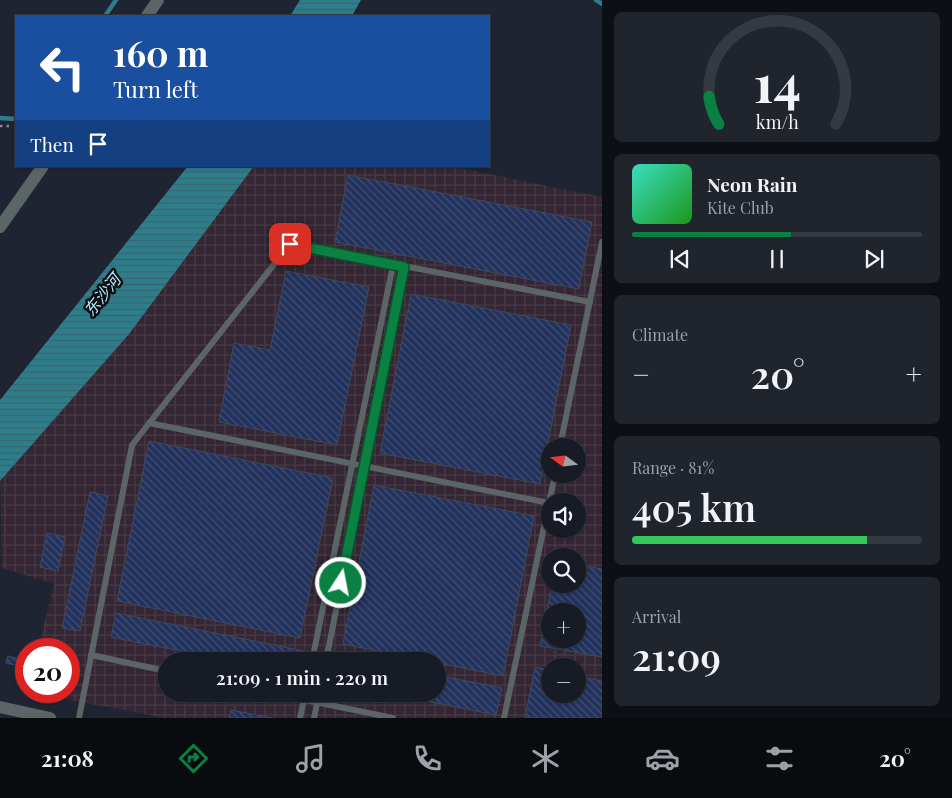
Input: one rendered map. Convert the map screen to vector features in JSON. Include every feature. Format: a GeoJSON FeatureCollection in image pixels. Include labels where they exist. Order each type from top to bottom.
{"type":"FeatureCollection","features":[{"type":"Feature","properties":{"kind":"street"},"geometry":{"type":"LineString","coordinates":[[148,15],[158,0]]}},
{"type":"Feature","properties":{"kind":"street"},"geometry":{"type":"LineString","coordinates":[[0,227],[41,167]]}},
{"type":"Feature","properties":{"kind":"street"},"geometry":{"type":"LineString","coordinates":[[0,708],[50,718]]}},
{"type":"Feature","properties":{"kind":"lane"},"geometry":{"type":"LineString","coordinates":[[562,438],[602,242]]}},
{"type":"Feature","properties":{"kind":"lane"},"geometry":{"type":"LineString","coordinates":[[79,718],[132,445],[290,244],[590,302]]}},
{"type":"Feature","properties":{"kind":"lane"},"geometry":{"type":"LineString","coordinates":[[314,652],[393,264]]}},
{"type":"Feature","properties":{"kind":"lane"},"geometry":{"type":"LineString","coordinates":[[328,652],[404,267]]}},
{"type":"Feature","properties":{"kind":"lane"},"geometry":{"type":"LineString","coordinates":[[149,423],[541,502]]}},
{"type":"Feature","properties":{"kind":"lane"},"geometry":{"type":"LineString","coordinates":[[504,718],[541,537]]}},
{"type":"Feature","properties":{"kind":"lane"},"geometry":{"type":"LineString","coordinates":[[91,655],[158,669]]}},
{"type":"Feature","properties":{"kind":"lane"},"geometry":{"type":"LineString","coordinates":[[300,718],[304,702]]}},
{"type":"Feature","properties":{"kind":"lane"},"geometry":{"type":"LineString","coordinates":[[314,718],[317,702],[392,718]]}},
{"type":"Feature","properties":{"kind":"path"},"geometry":{"type":"LineString","coordinates":[[0,126],[10,126]]}},
{"type":"Feature","properties":{"kind":"shaded area"},"geometry":{"type":"Polygon","coordinates":[[[244,167],[454,167],[602,197],[602,718],[165,718],[80,702],[80,638],[41,638],[54,584],[2,568],[0,467],[244,167]]]}},
{"type":"Feature","properties":{"kind":"water"},"geometry":{"type":"Polygon","coordinates":[[[300,0],[361,0],[353,15],[291,15],[300,0]]]}},
{"type":"Feature","properties":{"kind":"water","name":"东沙河"},"geometry":{"type":"Polygon","coordinates":[[[187,167],[253,167],[129,334],[0,481],[0,400],[187,167]]]}},
{"type":"Feature","properties":{"kind":"building"},"geometry":{"type":"Polygon","coordinates":[[[348,175],[592,222],[579,289],[335,242],[348,175]]]}},
{"type":"Feature","properties":{"kind":"building"},"geometry":{"type":"Polygon","coordinates":[[[286,271],[369,287],[337,445],[219,422],[234,343],[270,350],[286,271]]]}},
{"type":"Feature","properties":{"kind":"building"},"geometry":{"type":"Polygon","coordinates":[[[411,294],[571,325],[549,438],[541,438],[540,484],[380,453],[411,294]]]}},
{"type":"Feature","properties":{"kind":"building"},"geometry":{"type":"Polygon","coordinates":[[[149,441],[333,478],[300,638],[117,601],[149,441]]]}},
{"type":"Feature","properties":{"kind":"building"},"geometry":{"type":"Polygon","coordinates":[[[374,485],[534,516],[503,676],[446,665],[446,652],[383,652],[343,644],[374,485]]]}},
{"type":"Feature","properties":{"kind":"building"},"geometry":{"type":"Polygon","coordinates":[[[90,492],[108,496],[80,631],[62,628],[90,492]]]}},
{"type":"Feature","properties":{"kind":"building"},"geometry":{"type":"Polygon","coordinates":[[[47,533],[65,537],[58,571],[40,567],[47,533]]]}},
{"type":"Feature","properties":{"kind":"building"},"geometry":{"type":"Polygon","coordinates":[[[586,566],[602,569],[602,657],[551,648],[586,648],[586,603],[548,603],[550,593],[586,593],[586,566]]]}},
{"type":"Feature","properties":{"kind":"building"},"geometry":{"type":"Polygon","coordinates":[[[116,613],[304,651],[186,652],[111,637],[116,613]]]}},
{"type":"Feature","properties":{"kind":"building"},"geometry":{"type":"Polygon","coordinates":[[[8,656],[15,658],[15,665],[6,663],[8,656]]]}},
{"type":"Feature","properties":{"kind":"building"},"geometry":{"type":"Polygon","coordinates":[[[535,667],[541,668],[541,703],[586,703],[586,678],[602,681],[602,718],[525,718],[535,667]]]}},
{"type":"Feature","properties":{"kind":"building"},"geometry":{"type":"Polygon","coordinates":[[[446,677],[502,688],[496,715],[431,702],[446,702],[446,677]]]}},
{"type":"Feature","properties":{"kind":"building"},"geometry":{"type":"Polygon","coordinates":[[[231,710],[272,718],[229,718],[231,710]]]}},
{"type":"Feature","properties":{"kind":"waterway"},"geometry":{"type":"LineString","coordinates":[[106,15],[116,0]]}},
{"type":"Feature","properties":{"kind":"waterway"},"geometry":{"type":"LineString","coordinates":[[596,0],[602,4]]}},
{"type":"Feature","properties":{"kind":"waterway"},"geometry":{"type":"LineString","coordinates":[[0,118],[15,119]]}},
{"type":"Feature","properties":{"kind":"route"},"geometry":{"type":"LineString","coordinates":[[290,244],[404,267],[341,583]]}}]}
